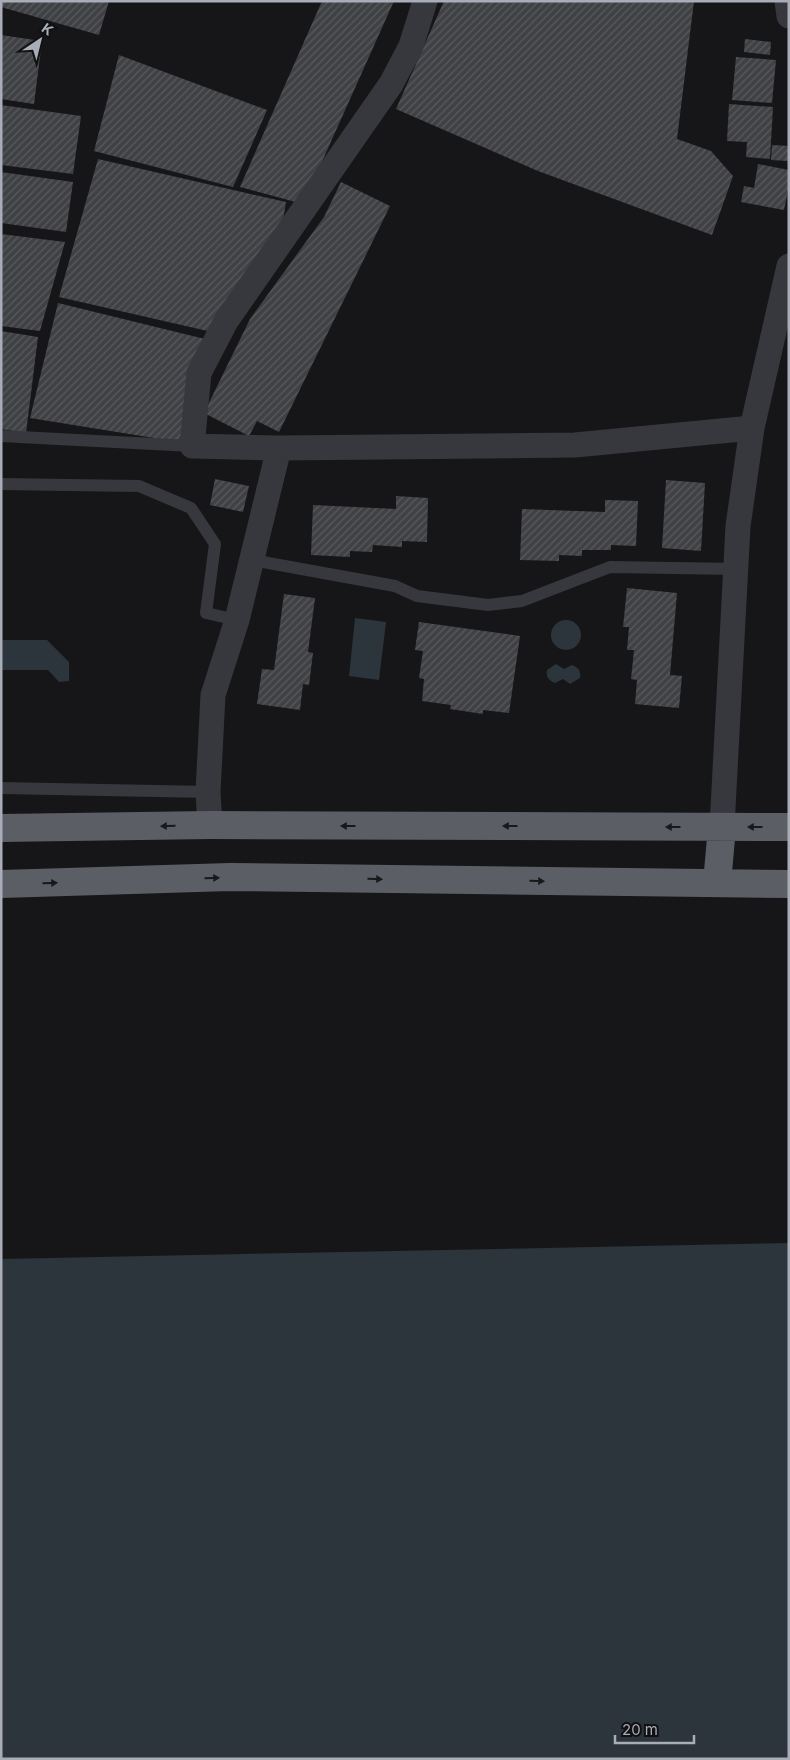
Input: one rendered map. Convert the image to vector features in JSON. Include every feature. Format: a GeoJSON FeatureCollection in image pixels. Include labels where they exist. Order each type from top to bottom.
{"type":"FeatureCollection","features":[{"type":"Feature","properties":{"kind":"highway"},"geometry":{"type":"LineString","coordinates":[[1,828],[210,825],[789,827]]}},
{"type":"Feature","properties":{"kind":"highway"},"geometry":{"type":"LineString","coordinates":[[717,883],[722,827]]}},
{"type":"Feature","properties":{"kind":"highway"},"geometry":{"type":"LineString","coordinates":[[1,884],[230,877],[789,884]]}},
{"type":"Feature","properties":{"kind":"street"},"geometry":{"type":"LineString","coordinates":[[425,1],[411,46],[391,84],[222,330],[199,373],[192,446],[280,448],[575,445],[752,428]]}},
{"type":"Feature","properties":{"kind":"street"},"geometry":{"type":"LineString","coordinates":[[787,1],[789,16]]}},
{"type":"Feature","properties":{"kind":"street"},"geometry":{"type":"LineString","coordinates":[[722,827],[738,526],[752,428],[783,322],[789,266]]}},
{"type":"Feature","properties":{"kind":"street"},"geometry":{"type":"LineString","coordinates":[[210,825],[208,792],[217,743],[213,695],[237,620],[280,448]]}},
{"type":"Feature","properties":{"kind":"lane"},"geometry":{"type":"LineString","coordinates":[[1,436],[192,446]]}},
{"type":"Feature","properties":{"kind":"lane"},"geometry":{"type":"LineString","coordinates":[[1,484],[139,486],[191,508],[215,544],[206,612],[237,620]]}},
{"type":"Feature","properties":{"kind":"lane"},"geometry":{"type":"LineString","coordinates":[[252,560],[395,586],[417,596],[488,605],[522,601],[610,567],[736,569]]}},
{"type":"Feature","properties":{"kind":"lane"},"geometry":{"type":"LineString","coordinates":[[1,788],[208,792]]}},
{"type":"Feature","properties":{"kind":"shaded area"},"geometry":{"type":"Polygon","coordinates":[[[355,618],[386,622],[379,680],[349,676],[355,618]]]}},
{"type":"Feature","properties":{"kind":"shaded area"},"geometry":{"type":"Polygon","coordinates":[[[566,620],[577,624],[581,635],[577,646],[566,650],[555,646],[551,635],[555,624],[566,620]]]}},
{"type":"Feature","properties":{"kind":"shaded area"},"geometry":{"type":"Polygon","coordinates":[[[1,640],[47,640],[69,662],[69,681],[59,682],[48,670],[1,670],[1,640]]]}},
{"type":"Feature","properties":{"kind":"shaded area"},"geometry":{"type":"Polygon","coordinates":[[[556,664],[564,669],[572,665],[574,666],[579,670],[580,678],[570,684],[563,679],[555,683],[553,682],[548,678],[547,670],[556,664]]]}},
{"type":"Feature","properties":{"kind":"shaded area"},"geometry":{"type":"Polygon","coordinates":[[[789,1243],[789,1759],[1,1759],[1,1259],[789,1243]]]}},
{"type":"Feature","properties":{"kind":"building"},"geometry":{"type":"Polygon","coordinates":[[[1,1],[109,1],[99,35],[1,7],[1,1]]]}},
{"type":"Feature","properties":{"kind":"building"},"geometry":{"type":"Polygon","coordinates":[[[322,1],[394,1],[303,204],[240,187],[322,1]]]}},
{"type":"Feature","properties":{"kind":"building"},"geometry":{"type":"Polygon","coordinates":[[[444,1],[694,1],[677,139],[711,151],[733,176],[712,235],[538,171],[396,109],[444,1]]]}},
{"type":"Feature","properties":{"kind":"building"},"geometry":{"type":"Polygon","coordinates":[[[1,35],[42,41],[34,104],[1,99],[1,35]]]}},
{"type":"Feature","properties":{"kind":"building"},"geometry":{"type":"Polygon","coordinates":[[[745,39],[771,42],[770,55],[744,52],[745,39]]]}},
{"type":"Feature","properties":{"kind":"building"},"geometry":{"type":"Polygon","coordinates":[[[119,55],[267,110],[233,187],[94,151],[119,55]]]}},
{"type":"Feature","properties":{"kind":"building"},"geometry":{"type":"Polygon","coordinates":[[[736,57],[776,60],[772,103],[732,100],[736,57]]]}},
{"type":"Feature","properties":{"kind":"building"},"geometry":{"type":"Polygon","coordinates":[[[729,104],[773,107],[770,159],[746,157],[747,142],[727,141],[729,104]]]}},
{"type":"Feature","properties":{"kind":"building"},"geometry":{"type":"Polygon","coordinates":[[[1,105],[81,116],[73,174],[1,165],[1,105]]]}},
{"type":"Feature","properties":{"kind":"building"},"geometry":{"type":"Polygon","coordinates":[[[772,145],[789,146],[788,161],[771,160],[772,145]]]}},
{"type":"Feature","properties":{"kind":"building"},"geometry":{"type":"Polygon","coordinates":[[[98,159],[286,202],[280,238],[212,332],[59,297],[98,159]]]}},
{"type":"Feature","properties":{"kind":"building"},"geometry":{"type":"Polygon","coordinates":[[[758,164],[789,170],[789,185],[784,210],[741,202],[744,186],[754,188],[758,164]]]}},
{"type":"Feature","properties":{"kind":"building"},"geometry":{"type":"Polygon","coordinates":[[[1,172],[73,182],[66,232],[1,223],[1,172]]]}},
{"type":"Feature","properties":{"kind":"building"},"geometry":{"type":"Polygon","coordinates":[[[341,182],[390,206],[279,432],[257,421],[249,436],[204,413],[250,319],[324,217],[341,182]]]}},
{"type":"Feature","properties":{"kind":"building"},"geometry":{"type":"Polygon","coordinates":[[[1,234],[65,242],[40,331],[1,326],[1,234]]]}},
{"type":"Feature","properties":{"kind":"building"},"geometry":{"type":"Polygon","coordinates":[[[58,303],[209,340],[179,442],[30,418],[58,303]]]}},
{"type":"Feature","properties":{"kind":"building"},"geometry":{"type":"Polygon","coordinates":[[[1,331],[38,337],[26,433],[1,429],[1,331]]]}},
{"type":"Feature","properties":{"kind":"building"},"geometry":{"type":"Polygon","coordinates":[[[215,479],[249,486],[243,512],[210,505],[215,479]]]}},
{"type":"Feature","properties":{"kind":"building"},"geometry":{"type":"Polygon","coordinates":[[[666,480],[705,483],[701,551],[662,548],[666,480]]]}},
{"type":"Feature","properties":{"kind":"building"},"geometry":{"type":"Polygon","coordinates":[[[396,496],[428,498],[427,542],[402,541],[402,547],[373,545],[372,552],[350,551],[350,557],[311,555],[313,505],[396,509],[396,496]]]}},
{"type":"Feature","properties":{"kind":"building"},"geometry":{"type":"Polygon","coordinates":[[[605,500],[638,501],[636,546],[611,545],[611,550],[582,550],[582,556],[559,555],[559,561],[520,560],[522,509],[605,512],[605,500]]]}},
{"type":"Feature","properties":{"kind":"building"},"geometry":{"type":"Polygon","coordinates":[[[627,588],[677,593],[670,675],[682,676],[679,708],[635,704],[637,680],[631,679],[634,650],[627,650],[629,627],[623,627],[627,588]]]}},
{"type":"Feature","properties":{"kind":"building"},"geometry":{"type":"Polygon","coordinates":[[[284,594],[315,598],[308,652],[313,653],[309,685],[303,684],[300,710],[257,704],[262,669],[274,670],[284,594]]]}},
{"type":"Feature","properties":{"kind":"building"},"geometry":{"type":"Polygon","coordinates":[[[419,622],[520,636],[509,713],[483,710],[483,714],[450,709],[451,705],[422,701],[424,679],[419,678],[423,651],[415,650],[419,622]]]}}]}
